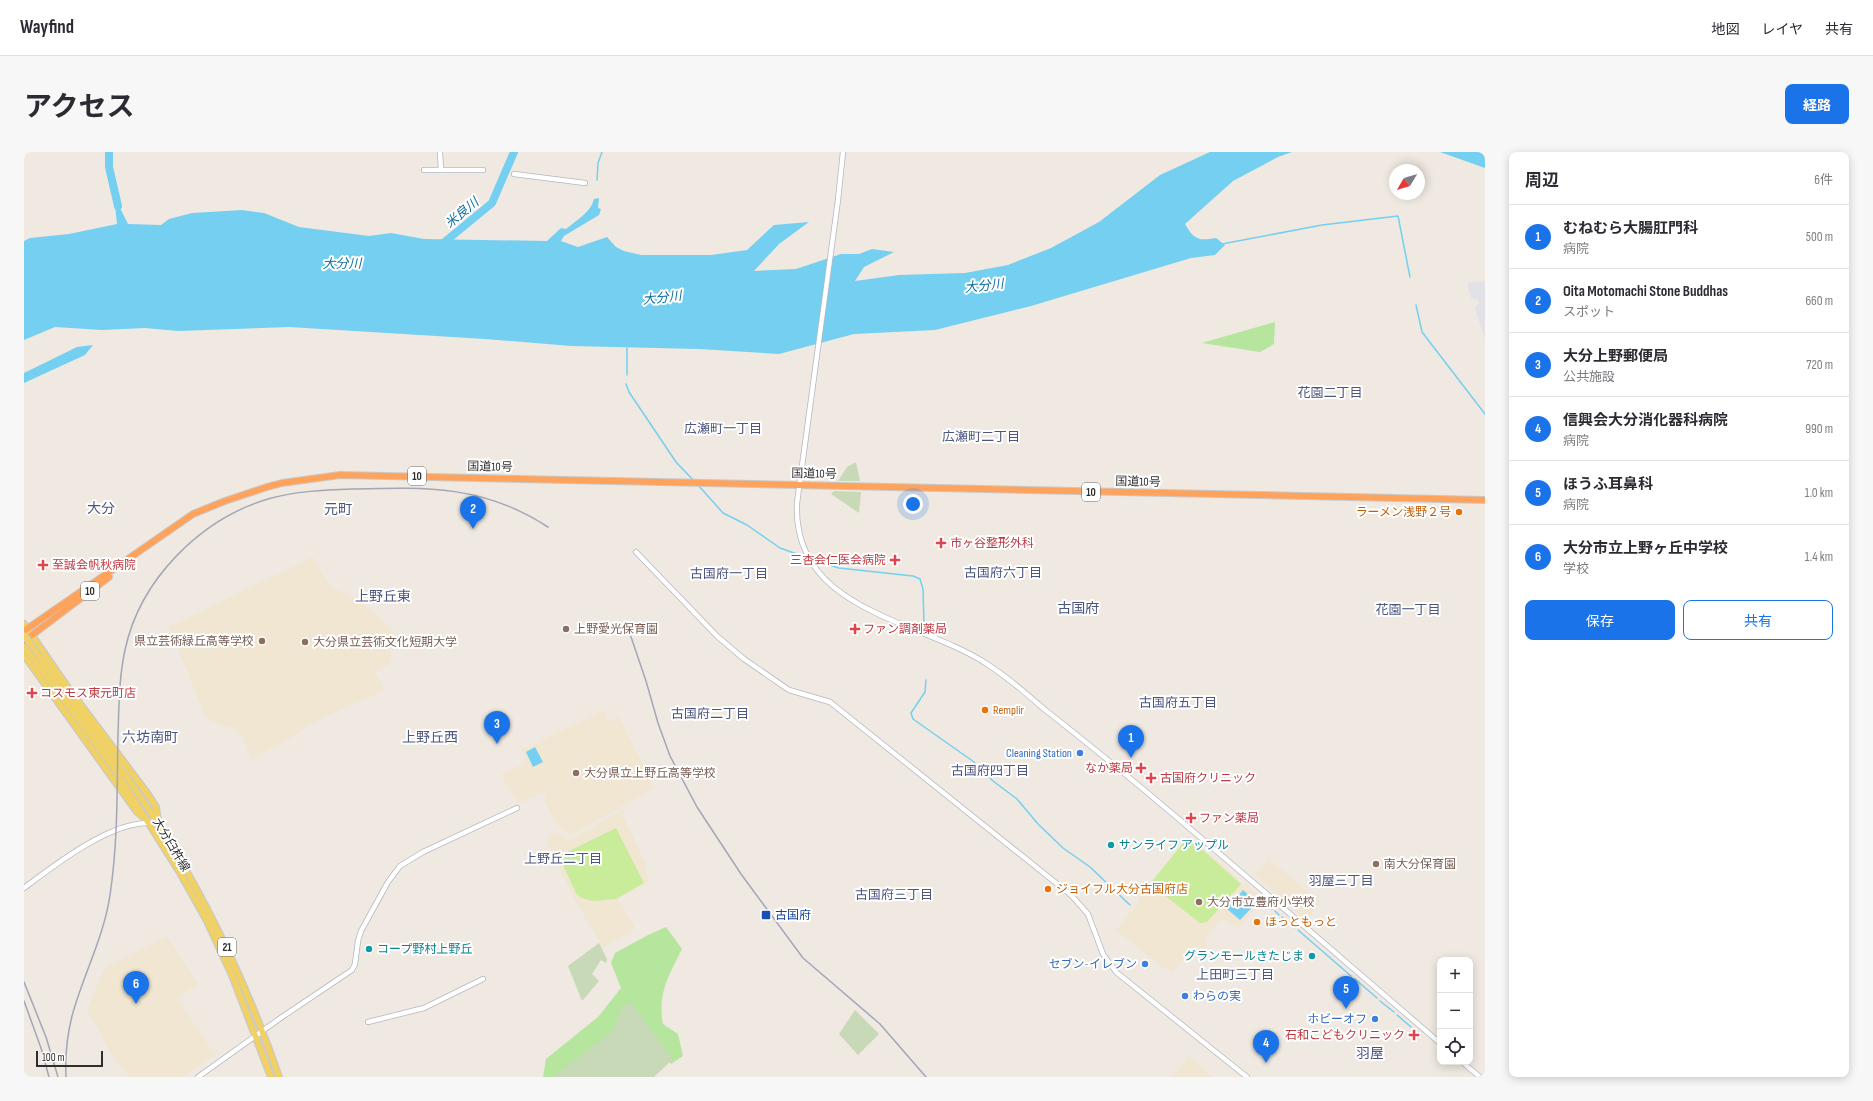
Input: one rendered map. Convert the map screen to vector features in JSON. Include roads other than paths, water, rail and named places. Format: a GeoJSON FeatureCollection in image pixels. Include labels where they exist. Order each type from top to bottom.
{"type":"FeatureCollection","features":[{"type":"Feature","properties":{"kind":"highway","name":"国道10号"},"geometry":{"type":"LineString","coordinates":[[25,630],[192,514],[231,498],[282,483],[340,476],[1485,500]]}},
{"type":"Feature","properties":{"kind":"highway","name":"国道10号"},"geometry":{"type":"LineString","coordinates":[[24,641],[156,540]]}},
{"type":"Feature","properties":{"kind":"main road"},"geometry":{"type":"LineString","coordinates":[[25,630],[32,636],[71,692],[147,792],[156,807],[158,824]]}},
{"type":"Feature","properties":{"kind":"main road","name":"大分臼杵線"},"geometry":{"type":"LineString","coordinates":[[25,630],[36,658],[150,822],[207,921],[232,975],[271,1077]]}},
{"type":"Feature","properties":{"kind":"main road","name":"大分臼杵線"},"geometry":{"type":"LineString","coordinates":[[24,645],[36,658],[116,761],[158,824],[186,870],[226,946],[279,1077]]}},
{"type":"Feature","properties":{"kind":"main road"},"geometry":{"type":"LineString","coordinates":[[24,655],[137,812],[150,822]]}},
{"type":"Feature","properties":{"kind":"street"},"geometry":{"type":"LineString","coordinates":[[440,152],[441,170]]}},
{"type":"Feature","properties":{"kind":"street"},"geometry":{"type":"LineString","coordinates":[[843,152],[838,204],[799,485],[797,520],[801,538],[811,561],[829,583],[852,600],[898,624],[963,650],[1004,676],[1186,825],[1437,1040]]}},
{"type":"Feature","properties":{"kind":"street"},"geometry":{"type":"LineString","coordinates":[[424,170],[483,170]]}},
{"type":"Feature","properties":{"kind":"street"},"geometry":{"type":"LineString","coordinates":[[514,174],[585,183]]}},
{"type":"Feature","properties":{"kind":"street"},"geometry":{"type":"LineString","coordinates":[[636,552],[693,612],[736,653],[789,690],[830,702],[1071,895],[1088,914],[1103,954],[1116,972],[1247,1077]]}},
{"type":"Feature","properties":{"kind":"street"},"geometry":{"type":"LineString","coordinates":[[198,1077],[282,1016],[352,970],[355,964],[361,931],[388,882],[400,866],[423,852],[517,808]]}},
{"type":"Feature","properties":{"kind":"street"},"geometry":{"type":"LineString","coordinates":[[24,888],[66,857],[95,840],[137,823],[150,822],[158,824]]}},
{"type":"Feature","properties":{"kind":"street"},"geometry":{"type":"LineString","coordinates":[[368,1022],[424,1008],[483,979]]}},
{"type":"Feature","properties":{"kind":"street"},"geometry":{"type":"LineString","coordinates":[[1466,1065],[1480,1077]]}},
{"type":"Feature","properties":{"kind":"water","name":"大分川"},"geometry":{"type":"Polygon","coordinates":[[[1210,152],[1292,152],[1278,157],[1233,181],[1185,224],[1194,236],[1201,239],[1216,238],[1225,245],[1215,255],[1191,258],[1031,306],[935,330],[854,334],[779,354],[699,349],[571,346],[485,339],[289,327],[178,331],[145,328],[102,330],[55,327],[24,340],[24,241],[30,238],[69,234],[117,224],[114,196],[117,195],[120,208],[128,224],[161,225],[169,219],[192,213],[242,210],[264,213],[299,227],[369,236],[391,233],[424,239],[547,241],[561,228],[566,229],[579,219],[590,208],[594,199],[599,198],[598,208],[601,209],[599,215],[564,236],[561,241],[578,247],[607,237],[616,247],[624,251],[641,255],[711,255],[747,250],[774,225],[809,222],[779,244],[754,271],[796,269],[841,254],[859,254],[872,249],[894,252],[864,267],[855,281],[899,275],[965,273],[1008,265],[1051,248],[1099,222],[1160,175],[1210,152]]]}},
{"type":"Feature","properties":{"kind":"water"},"geometry":{"type":"Polygon","coordinates":[[[1440,152],[1485,152],[1485,168],[1440,152]]]}},
{"type":"Feature","properties":{"kind":"water"},"geometry":{"type":"Polygon","coordinates":[[[93,345],[85,355],[24,383],[24,373],[77,347],[93,345]]]}},
{"type":"Feature","properties":{"kind":"water"},"geometry":{"type":"Polygon","coordinates":[[[535,747],[543,762],[533,767],[526,752],[535,747]]]}},
{"type":"Feature","properties":{"kind":"water"},"geometry":{"type":"Polygon","coordinates":[[[1243,890],[1257,902],[1240,920],[1227,909],[1243,890]]]}},
{"type":"Feature","properties":{"kind":"waterway"},"geometry":{"type":"LineString","coordinates":[[109,152],[109,167],[118,206]]}},
{"type":"Feature","properties":{"kind":"waterway","name":"米良川"},"geometry":{"type":"LineString","coordinates":[[441,245],[492,203],[514,152]]}},
{"type":"Feature","properties":{"kind":"waterway"},"geometry":{"type":"LineString","coordinates":[[597,180],[598,163],[602,152]]}},
{"type":"Feature","properties":{"kind":"waterway"},"geometry":{"type":"LineString","coordinates":[[1222,244],[1322,225],[1398,216],[1410,277]]}},
{"type":"Feature","properties":{"kind":"waterway"},"geometry":{"type":"LineString","coordinates":[[1416,305],[1422,332],[1485,414]]}},
{"type":"Feature","properties":{"kind":"waterway"},"geometry":{"type":"LineString","coordinates":[[627,348],[627,375]]}},
{"type":"Feature","properties":{"kind":"waterway"},"geometry":{"type":"LineString","coordinates":[[626,384],[629,392],[676,462],[694,481]]}},
{"type":"Feature","properties":{"kind":"waterway"},"geometry":{"type":"LineString","coordinates":[[698,485],[723,513],[747,525],[780,548],[808,558]]}},
{"type":"Feature","properties":{"kind":"waterway"},"geometry":{"type":"LineString","coordinates":[[813,560],[839,568],[913,576],[920,579],[923,589],[924,626]]}},
{"type":"Feature","properties":{"kind":"waterway"},"geometry":{"type":"LineString","coordinates":[[926,680],[925,692],[911,713],[913,719],[974,762],[993,781],[1017,799],[1038,824],[1063,848],[1090,867],[1130,905]]}},
{"type":"Feature","properties":{"kind":"waterway"},"geometry":{"type":"LineString","coordinates":[[1264,902],[1272,909]]}},
{"type":"Feature","properties":{"kind":"waterway"},"geometry":{"type":"LineString","coordinates":[[1275,911],[1279,915]]}},
{"type":"Feature","properties":{"kind":"waterway"},"geometry":{"type":"LineString","coordinates":[[1282,917],[1295,928]]}},
{"type":"Feature","properties":{"kind":"waterway"},"geometry":{"type":"LineString","coordinates":[[1298,930],[1351,976]]}},
{"type":"Feature","properties":{"kind":"waterway"},"geometry":{"type":"LineString","coordinates":[[1355,979],[1377,998]]}},
{"type":"Feature","properties":{"kind":"waterway"},"geometry":{"type":"LineString","coordinates":[[1380,1001],[1394,1012]]}},
{"type":"Feature","properties":{"kind":"waterway"},"geometry":{"type":"LineString","coordinates":[[1397,1015],[1411,1027]]}},
{"type":"Feature","properties":{"kind":"railway"},"geometry":{"type":"LineString","coordinates":[[66,1077],[67,1046],[72,1016],[103,926],[113,875],[116,835],[120,692],[125,650],[133,624],[144,599],[159,576],[177,555],[197,537],[220,521],[243,508],[279,496],[321,490],[405,488],[454,492],[477,496],[501,503],[524,513],[548,527]]}},
{"type":"Feature","properties":{"kind":"railway"},"geometry":{"type":"LineString","coordinates":[[629,631],[670,756],[697,807],[741,874],[803,958],[880,1024],[926,1077]]}},
{"type":"Feature","properties":{"kind":"railway"},"geometry":{"type":"LineString","coordinates":[[24,982],[46,1037],[58,1077]]}},
{"type":"Feature","properties":{"kind":"railway"},"geometry":{"type":"LineString","coordinates":[[24,1001],[41,1048],[49,1077]]}},
{"type":"Feature","properties":{"kind":"place","name":"ラーメン浅野２号"},"geometry":{"type":"Point","coordinates":[1459,512]}},
{"type":"Feature","properties":{"kind":"place","name":"Oita Motomachi Stone Buddhas"},"geometry":{"type":"Point","coordinates":[473,529]}},
{"type":"Feature","properties":{"kind":"place","name":"市ヶ谷整形外科"},"geometry":{"type":"Point","coordinates":[941,543]}},
{"type":"Feature","properties":{"kind":"place","name":"三杏会仁医会病院"},"geometry":{"type":"Point","coordinates":[895,560]}},
{"type":"Feature","properties":{"kind":"place","name":"至誠会帆秋病院"},"geometry":{"type":"Point","coordinates":[43,565]}},
{"type":"Feature","properties":{"kind":"place","name":"上野愛光保育園"},"geometry":{"type":"Point","coordinates":[566,629]}},
{"type":"Feature","properties":{"kind":"place","name":"ファン調剤薬局"},"geometry":{"type":"Point","coordinates":[855,629]}},
{"type":"Feature","properties":{"kind":"place","name":"県立芸術緑丘高等学校"},"geometry":{"type":"Point","coordinates":[262,641]}},
{"type":"Feature","properties":{"kind":"place","name":"大分県立芸術文化短期大学"},"geometry":{"type":"Point","coordinates":[305,642]}},
{"type":"Feature","properties":{"kind":"place","name":"コスモス東元町店"},"geometry":{"type":"Point","coordinates":[32,693]}},
{"type":"Feature","properties":{"kind":"place","name":"Remplir"},"geometry":{"type":"Point","coordinates":[985,710]}},
{"type":"Feature","properties":{"kind":"place","name":"大分上野郵便局"},"geometry":{"type":"Point","coordinates":[497,744]}},
{"type":"Feature","properties":{"kind":"place","name":"Cleaning Station"},"geometry":{"type":"Point","coordinates":[1080,753]}},
{"type":"Feature","properties":{"kind":"place","name":"むねむら大腸肛門科"},"geometry":{"type":"Point","coordinates":[1131,758]}},
{"type":"Feature","properties":{"kind":"place","name":"なか薬局"},"geometry":{"type":"Point","coordinates":[1141,768]}},
{"type":"Feature","properties":{"kind":"place","name":"大分県立上野丘高等学校"},"geometry":{"type":"Point","coordinates":[576,773]}},
{"type":"Feature","properties":{"kind":"place","name":"古国府クリニック"},"geometry":{"type":"Point","coordinates":[1151,778]}},
{"type":"Feature","properties":{"kind":"place","name":"ファン薬局"},"geometry":{"type":"Point","coordinates":[1191,818]}},
{"type":"Feature","properties":{"kind":"place","name":"サンライフ アップル"},"geometry":{"type":"Point","coordinates":[1111,845]}},
{"type":"Feature","properties":{"kind":"place","name":"南大分保育園"},"geometry":{"type":"Point","coordinates":[1376,864]}},
{"type":"Feature","properties":{"kind":"place","name":"ジョイフル大分古国府店"},"geometry":{"type":"Point","coordinates":[1048,889]}},
{"type":"Feature","properties":{"kind":"place","name":"大分市立豊府小学校"},"geometry":{"type":"Point","coordinates":[1199,902]}},
{"type":"Feature","properties":{"kind":"place","name":"古国府"},"geometry":{"type":"Point","coordinates":[766,915]}},
{"type":"Feature","properties":{"kind":"place","name":"ほっともっと"},"geometry":{"type":"Point","coordinates":[1257,922]}},
{"type":"Feature","properties":{"kind":"place","name":"コープ野村上野丘"},"geometry":{"type":"Point","coordinates":[369,949]}},
{"type":"Feature","properties":{"kind":"place","name":"グランモールきたじま"},"geometry":{"type":"Point","coordinates":[1312,956]}},
{"type":"Feature","properties":{"kind":"place","name":"セブン-イレブン"},"geometry":{"type":"Point","coordinates":[1145,964]}},
{"type":"Feature","properties":{"kind":"place","name":"わらの実"},"geometry":{"type":"Point","coordinates":[1185,996]}},
{"type":"Feature","properties":{"kind":"place","name":"大分市立上野ヶ丘中学校"},"geometry":{"type":"Point","coordinates":[136,1004]}},
{"type":"Feature","properties":{"kind":"place","name":"ほうふ耳鼻科"},"geometry":{"type":"Point","coordinates":[1346,1009]}},
{"type":"Feature","properties":{"kind":"place","name":"ホビーオフ"},"geometry":{"type":"Point","coordinates":[1375,1019]}},
{"type":"Feature","properties":{"kind":"place","name":"石和こどもクリニック"},"geometry":{"type":"Point","coordinates":[1414,1035]}},
{"type":"Feature","properties":{"kind":"place","name":"信興会大分消化器科病院"},"geometry":{"type":"Point","coordinates":[1266,1063]}},
{"type":"Feature","properties":{"kind":"district","name":"花園二丁目"},"geometry":{"type":"Point","coordinates":[1330,393]}},
{"type":"Feature","properties":{"kind":"district","name":"広瀬町一丁目"},"geometry":{"type":"Point","coordinates":[723,429]}},
{"type":"Feature","properties":{"kind":"district","name":"広瀬町二丁目"},"geometry":{"type":"Point","coordinates":[981,437]}},
{"type":"Feature","properties":{"kind":"district","name":"大分"},"geometry":{"type":"Point","coordinates":[101,508]}},
{"type":"Feature","properties":{"kind":"district","name":"元町"},"geometry":{"type":"Point","coordinates":[338,509]}},
{"type":"Feature","properties":{"kind":"district","name":"古国府六丁目"},"geometry":{"type":"Point","coordinates":[1003,573]}},
{"type":"Feature","properties":{"kind":"district","name":"古国府一丁目"},"geometry":{"type":"Point","coordinates":[729,574]}},
{"type":"Feature","properties":{"kind":"district","name":"上野丘東"},"geometry":{"type":"Point","coordinates":[383,596]}},
{"type":"Feature","properties":{"kind":"district","name":"古国府"},"geometry":{"type":"Point","coordinates":[1078,608]}},
{"type":"Feature","properties":{"kind":"district","name":"花園一丁目"},"geometry":{"type":"Point","coordinates":[1408,610]}},
{"type":"Feature","properties":{"kind":"district","name":"古国府五丁目"},"geometry":{"type":"Point","coordinates":[1178,703]}},
{"type":"Feature","properties":{"kind":"district","name":"古国府二丁目"},"geometry":{"type":"Point","coordinates":[710,714]}},
{"type":"Feature","properties":{"kind":"district","name":"六坊南町"},"geometry":{"type":"Point","coordinates":[150,737]}},
{"type":"Feature","properties":{"kind":"district","name":"上野丘西"},"geometry":{"type":"Point","coordinates":[430,737]}},
{"type":"Feature","properties":{"kind":"district","name":"古国府四丁目"},"geometry":{"type":"Point","coordinates":[990,771]}},
{"type":"Feature","properties":{"kind":"district","name":"上野丘二丁目"},"geometry":{"type":"Point","coordinates":[563,859]}},
{"type":"Feature","properties":{"kind":"district","name":"羽屋三丁目"},"geometry":{"type":"Point","coordinates":[1341,881]}},
{"type":"Feature","properties":{"kind":"district","name":"古国府三丁目"},"geometry":{"type":"Point","coordinates":[894,895]}},
{"type":"Feature","properties":{"kind":"district","name":"上田町三丁目"},"geometry":{"type":"Point","coordinates":[1235,975]}},
{"type":"Feature","properties":{"kind":"district","name":"羽屋"},"geometry":{"type":"Point","coordinates":[1370,1053]}}]}
